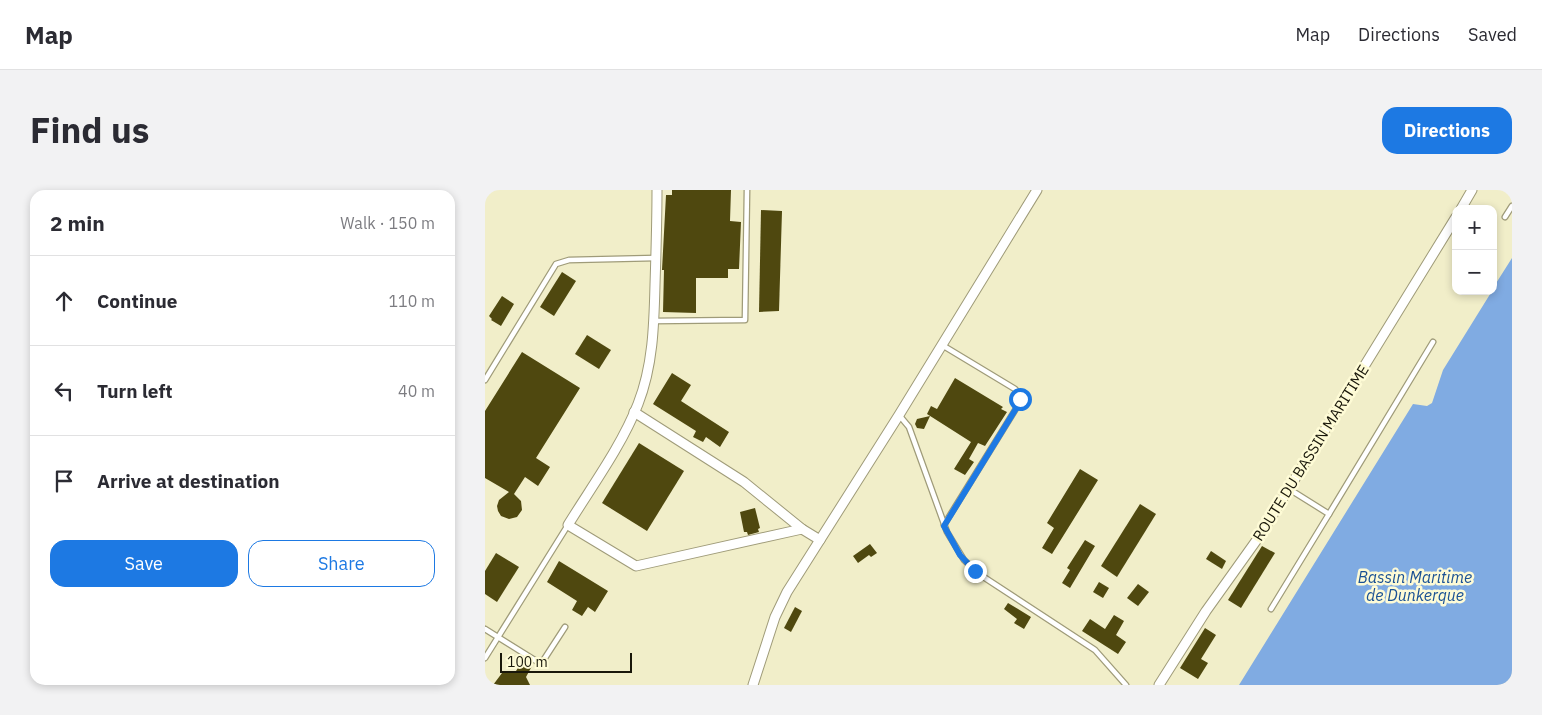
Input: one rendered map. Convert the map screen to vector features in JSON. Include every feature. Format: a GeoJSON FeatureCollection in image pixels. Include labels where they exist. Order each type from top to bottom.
{"type":"FeatureCollection","features":[{"type":"Feature","properties":{"kind":"street"},"geometry":{"type":"LineString","coordinates":[[657,190],[654,321],[644,385],[623,436],[568,525],[636,566],[802,529]]}},
{"type":"Feature","properties":{"kind":"street"},"geometry":{"type":"LineString","coordinates":[[753,685],[777,611],[1037,190]]}},
{"type":"Feature","properties":{"kind":"street"},"geometry":{"type":"LineString","coordinates":[[1463,205],[1472,190]]}},
{"type":"Feature","properties":{"kind":"street","name":"ROUTE DU BASSIN MARITIME"},"geometry":{"type":"LineString","coordinates":[[1159,685],[1206,611],[1250,551],[1452,224]]}},
{"type":"Feature","properties":{"kind":"street"},"geometry":{"type":"LineString","coordinates":[[634,412],[743,482],[802,529],[820,540]]}},
{"type":"Feature","properties":{"kind":"lane"},"geometry":{"type":"LineString","coordinates":[[654,321],[745,320],[747,190]]}},
{"type":"Feature","properties":{"kind":"lane"},"geometry":{"type":"LineString","coordinates":[[1505,217],[1512,206]]}},
{"type":"Feature","properties":{"kind":"lane"},"geometry":{"type":"LineString","coordinates":[[485,380],[556,264],[569,260],[656,258]]}},
{"type":"Feature","properties":{"kind":"lane"},"geometry":{"type":"LineString","coordinates":[[1271,609],[1433,342]]}},
{"type":"Feature","properties":{"kind":"lane"},"geometry":{"type":"LineString","coordinates":[[942,345],[1015,389],[1020,396],[1017,407],[944,526]]}},
{"type":"Feature","properties":{"kind":"lane"},"geometry":{"type":"LineString","coordinates":[[899,415],[909,427],[944,526],[960,555],[975,571],[1095,650],[1127,685]]}},
{"type":"Feature","properties":{"kind":"lane"},"geometry":{"type":"LineString","coordinates":[[1289,489],[1329,514]]}},
{"type":"Feature","properties":{"kind":"lane"},"geometry":{"type":"LineString","coordinates":[[485,658],[568,525]]}},
{"type":"Feature","properties":{"kind":"lane"},"geometry":{"type":"LineString","coordinates":[[485,629],[541,664],[565,627]]}},
{"type":"Feature","properties":{"kind":"water","name":"Bassin Maritime de Dunkerque"},"geometry":{"type":"Polygon","coordinates":[[[1512,258],[1512,685],[1239,685],[1413,404],[1427,406],[1432,403],[1443,370],[1490,295],[1497,295],[1497,282],[1512,258]]]}},
{"type":"Feature","properties":{"kind":"building"},"geometry":{"type":"Polygon","coordinates":[[[672,190],[731,190],[730,221],[741,222],[739,269],[728,269],[728,278],[696,278],[696,313],[663,312],[664,270],[662,270],[666,195],[672,195],[672,190]]]}},
{"type":"Feature","properties":{"kind":"building"},"geometry":{"type":"Polygon","coordinates":[[[761,210],[782,211],[779,311],[759,312],[761,210]]]}},
{"type":"Feature","properties":{"kind":"building"},"geometry":{"type":"Polygon","coordinates":[[[562,272],[576,281],[554,316],[540,307],[562,272]]]}},
{"type":"Feature","properties":{"kind":"building"},"geometry":{"type":"Polygon","coordinates":[[[502,296],[514,304],[501,326],[491,320],[489,316],[502,296]]]}},
{"type":"Feature","properties":{"kind":"building"},"geometry":{"type":"Polygon","coordinates":[[[587,335],[611,350],[599,369],[575,354],[587,335]]]}},
{"type":"Feature","properties":{"kind":"building"},"geometry":{"type":"Polygon","coordinates":[[[522,352],[580,388],[536,458],[550,467],[538,486],[525,477],[514,494],[521,501],[522,510],[517,517],[509,519],[501,516],[497,506],[499,500],[509,492],[485,478],[485,411],[522,352]]]}},
{"type":"Feature","properties":{"kind":"building"},"geometry":{"type":"Polygon","coordinates":[[[672,373],[691,385],[681,401],[729,432],[720,447],[706,437],[703,442],[693,437],[696,431],[653,404],[672,373]]]}},
{"type":"Feature","properties":{"kind":"building"},"geometry":{"type":"Polygon","coordinates":[[[955,378],[1003,407],[1001,409],[1007,412],[985,446],[978,443],[969,459],[974,462],[965,475],[954,469],[971,442],[927,414],[931,406],[937,409],[955,378]]]}},
{"type":"Feature","properties":{"kind":"building"},"geometry":{"type":"Polygon","coordinates":[[[930,416],[924,429],[917,428],[915,424],[917,419],[930,416]]]}},
{"type":"Feature","properties":{"kind":"building"},"geometry":{"type":"Polygon","coordinates":[[[639,443],[684,471],[647,531],[602,503],[639,443]]]}},
{"type":"Feature","properties":{"kind":"building"},"geometry":{"type":"Polygon","coordinates":[[[1080,469],[1098,480],[1052,554],[1042,548],[1054,528],[1047,523],[1080,469]]]}},
{"type":"Feature","properties":{"kind":"building"},"geometry":{"type":"Polygon","coordinates":[[[1140,504],[1156,514],[1117,577],[1101,566],[1140,504]]]}},
{"type":"Feature","properties":{"kind":"building"},"geometry":{"type":"Polygon","coordinates":[[[755,508],[760,528],[758,529],[759,532],[748,535],[747,532],[744,532],[740,512],[755,508]]]}},
{"type":"Feature","properties":{"kind":"building"},"geometry":{"type":"Polygon","coordinates":[[[1085,540],[1095,546],[1070,588],[1062,583],[1070,570],[1067,568],[1085,540]]]}},
{"type":"Feature","properties":{"kind":"building"},"geometry":{"type":"Polygon","coordinates":[[[870,544],[877,553],[871,557],[869,555],[858,563],[853,556],[870,544]]]}},
{"type":"Feature","properties":{"kind":"building"},"geometry":{"type":"Polygon","coordinates":[[[1262,546],[1275,553],[1241,608],[1228,600],[1262,546]]]}},
{"type":"Feature","properties":{"kind":"building"},"geometry":{"type":"Polygon","coordinates":[[[1211,551],[1226,561],[1222,569],[1206,559],[1211,551]]]}},
{"type":"Feature","properties":{"kind":"building"},"geometry":{"type":"Polygon","coordinates":[[[496,553],[519,567],[497,602],[485,594],[485,571],[496,553]]]}},
{"type":"Feature","properties":{"kind":"building"},"geometry":{"type":"Polygon","coordinates":[[[559,561],[608,591],[595,612],[588,607],[582,616],[572,610],[577,601],[547,582],[559,561]]]}},
{"type":"Feature","properties":{"kind":"building"},"geometry":{"type":"Polygon","coordinates":[[[1099,582],[1109,588],[1103,598],[1093,592],[1099,582]]]}},
{"type":"Feature","properties":{"kind":"building"},"geometry":{"type":"Polygon","coordinates":[[[1138,584],[1149,592],[1138,606],[1127,598],[1138,584]]]}},
{"type":"Feature","properties":{"kind":"building"},"geometry":{"type":"Polygon","coordinates":[[[1008,603],[1031,617],[1024,629],[1014,623],[1017,619],[1004,609],[1008,603]]]}},
{"type":"Feature","properties":{"kind":"building"},"geometry":{"type":"Polygon","coordinates":[[[795,607],[802,611],[791,632],[784,628],[795,607]]]}},
{"type":"Feature","properties":{"kind":"building"},"geometry":{"type":"Polygon","coordinates":[[[1114,615],[1124,621],[1116,635],[1126,642],[1118,654],[1082,631],[1090,619],[1105,629],[1114,615]]]}},
{"type":"Feature","properties":{"kind":"building"},"geometry":{"type":"Polygon","coordinates":[[[1205,628],[1216,635],[1201,659],[1208,663],[1198,679],[1180,668],[1205,628]]]}},
{"type":"Feature","properties":{"kind":"building"},"geometry":{"type":"Polygon","coordinates":[[[523,660],[532,666],[526,677],[530,685],[493,685],[502,673],[516,671],[523,660]]]}},
{"type":"Feature","properties":{"kind":"route"},"geometry":{"type":"LineString","coordinates":[[975,571],[960,555],[944,526],[1017,407],[1020,399]]}}]}
